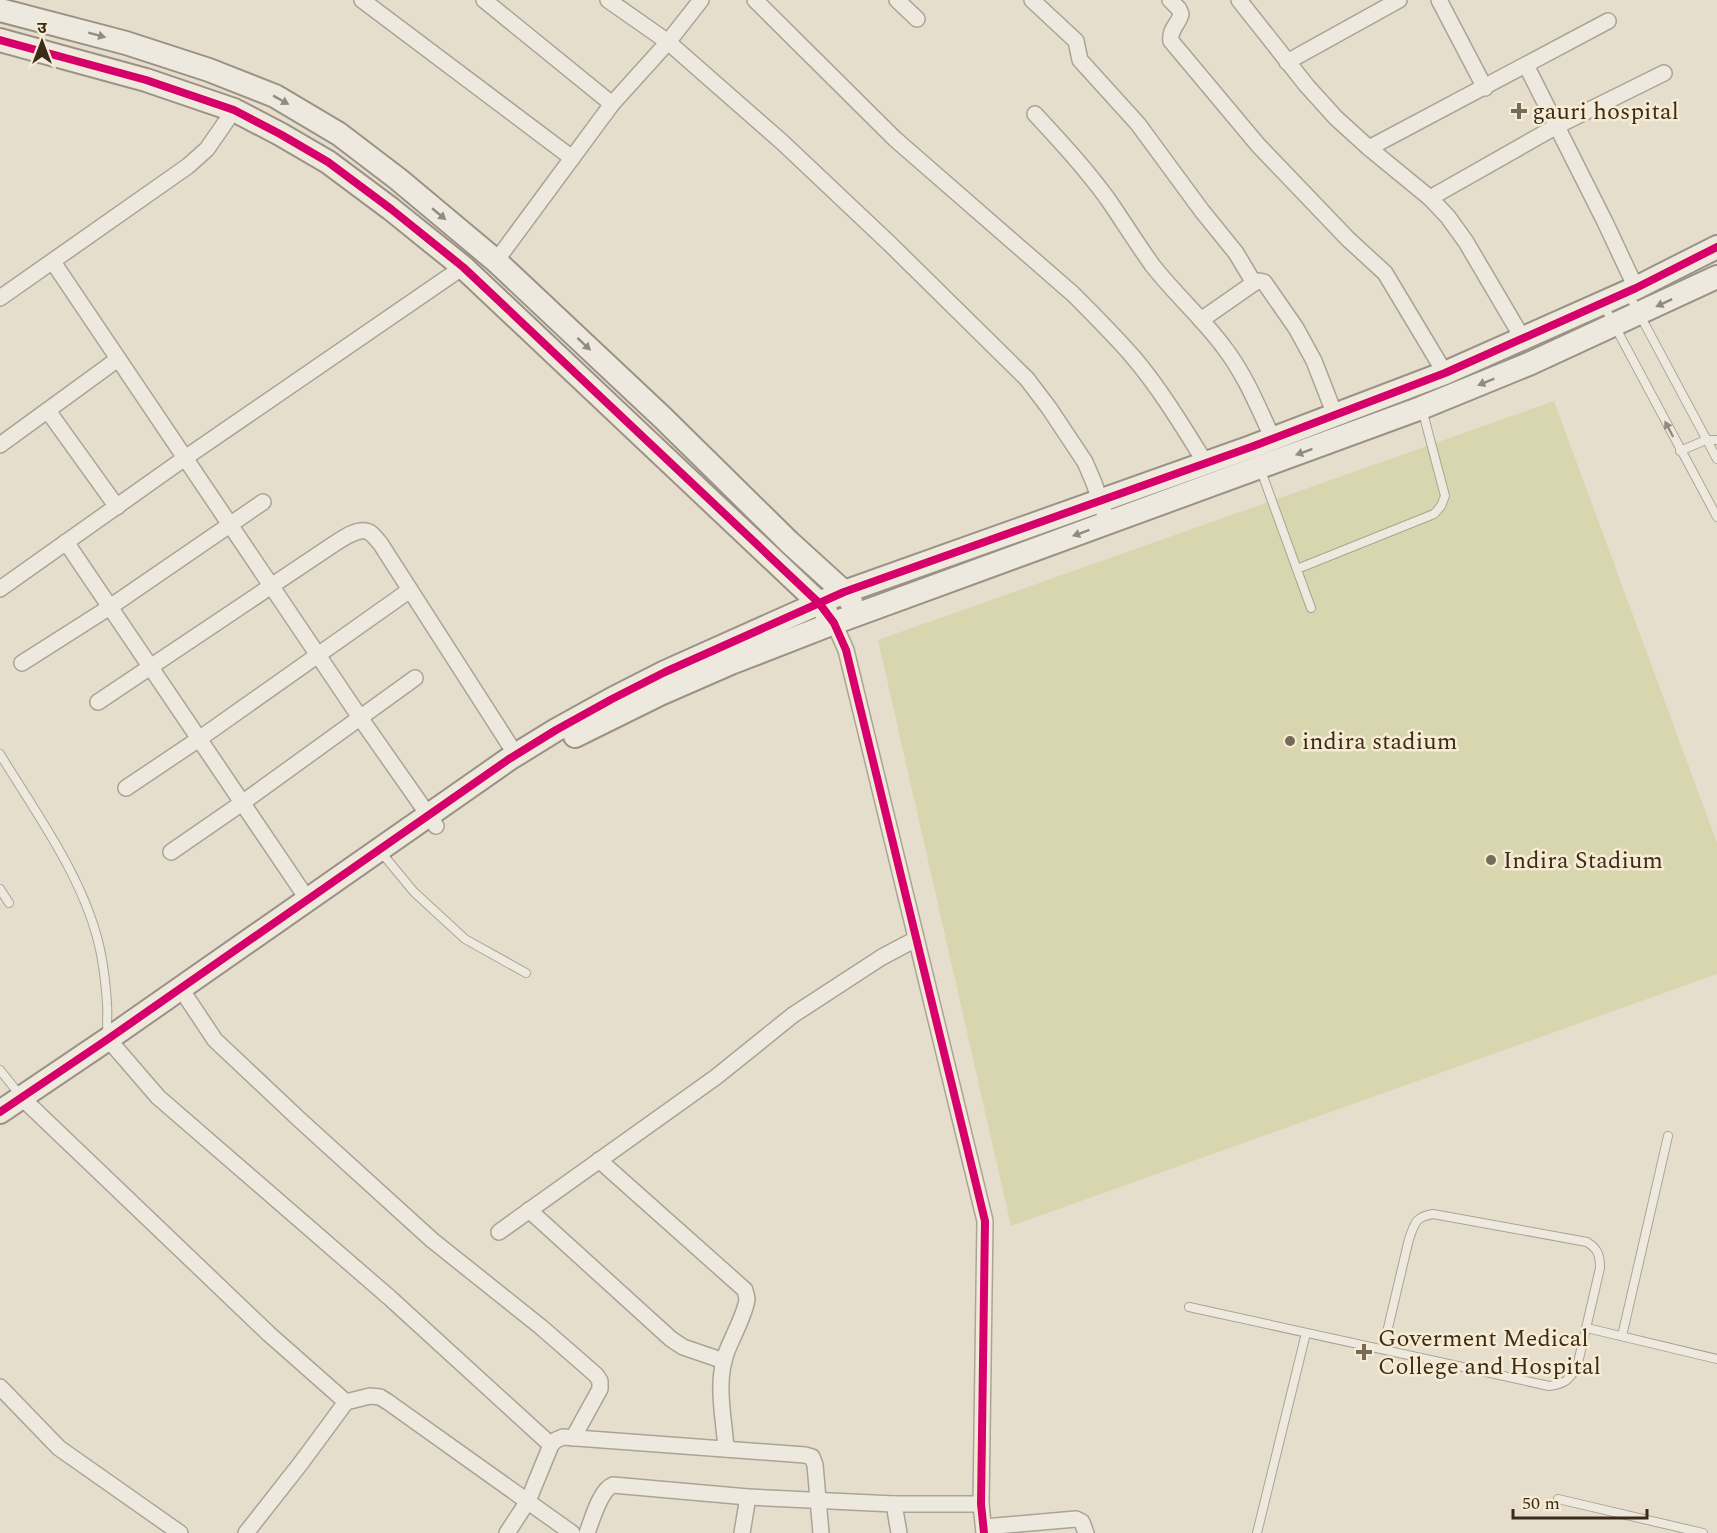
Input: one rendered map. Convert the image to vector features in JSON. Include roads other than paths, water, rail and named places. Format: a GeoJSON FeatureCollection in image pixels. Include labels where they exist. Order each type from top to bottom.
{"type":"FeatureCollection","features":[{"type":"Feature","properties":{"kind":"street"},"geometry":{"type":"LineString","coordinates":[[362,0],[572,158]]}},
{"type":"Feature","properties":{"kind":"street"},"geometry":{"type":"LineString","coordinates":[[484,0],[612,104]]}},
{"type":"Feature","properties":{"kind":"street"},"geometry":{"type":"LineString","coordinates":[[608,0],[668,42],[782,142],[1027,379],[1085,462],[1108,524]]}},
{"type":"Feature","properties":{"kind":"street"},"geometry":{"type":"LineString","coordinates":[[496,261],[612,104],[668,42],[701,0]]}},
{"type":"Feature","properties":{"kind":"street"},"geometry":{"type":"LineString","coordinates":[[755,0],[895,139],[1073,294],[1141,368],[1167,402],[1205,462]]}},
{"type":"Feature","properties":{"kind":"street"},"geometry":{"type":"LineString","coordinates":[[897,0],[917,19]]}},
{"type":"Feature","properties":{"kind":"street"},"geometry":{"type":"LineString","coordinates":[[1032,0],[1076,41],[1080,60],[1138,124],[1236,253],[1254,283]]}},
{"type":"Feature","properties":{"kind":"street"},"geometry":{"type":"LineString","coordinates":[[1170,0],[1181,14],[1180,20],[1172,29],[1171,40],[1258,145],[1348,239],[1385,273],[1444,373]]}},
{"type":"Feature","properties":{"kind":"street"},"geometry":{"type":"LineString","coordinates":[[1239,0],[1287,62],[1336,118],[1430,198],[1448,217],[1466,242],[1523,339]]}},
{"type":"Feature","properties":{"kind":"street"},"geometry":{"type":"LineString","coordinates":[[1287,62],[1399,0]]}},
{"type":"Feature","properties":{"kind":"street"},"geometry":{"type":"LineString","coordinates":[[1439,0],[1485,88]]}},
{"type":"Feature","properties":{"kind":"street"},"geometry":{"type":"LineString","coordinates":[[0,10],[126,43],[209,70],[275,96],[339,134],[398,179],[496,261],[844,592],[860,614]]}},
{"type":"Feature","properties":{"kind":"street"},"geometry":{"type":"LineString","coordinates":[[1369,148],[1608,21]]}},
{"type":"Feature","properties":{"kind":"street"},"geometry":{"type":"LineString","coordinates":[[0,40],[146,80],[234,110],[328,162],[463,267],[819,603],[834,623],[846,650],[985,1221],[981,1504],[984,1530],[1076,1520],[1082,1522],[1086,1533]]}},
{"type":"Feature","properties":{"kind":"street"},"geometry":{"type":"LineString","coordinates":[[1526,65],[1605,222],[1631,290]]}},
{"type":"Feature","properties":{"kind":"street"},"geometry":{"type":"LineString","coordinates":[[1430,198],[1557,126],[1664,74]]}},
{"type":"Feature","properties":{"kind":"street"},"geometry":{"type":"LineString","coordinates":[[0,297],[188,166],[207,149],[234,110]]}},
{"type":"Feature","properties":{"kind":"street"},"geometry":{"type":"LineString","coordinates":[[1035,114],[1083,166],[1155,269],[1201,320],[1237,366],[1249,386],[1273,439]]}},
{"type":"Feature","properties":{"kind":"street"},"geometry":{"type":"LineString","coordinates":[[0,1128],[27,1102],[383,855],[516,755],[612,699],[665,672],[844,592],[1273,439],[1444,373],[1631,290],[1717,247]]}},
{"type":"Feature","properties":{"kind":"street"},"geometry":{"type":"LineString","coordinates":[[53,262],[361,719],[432,820]]}},
{"type":"Feature","properties":{"kind":"street"},"geometry":{"type":"LineString","coordinates":[[0,589],[185,458],[463,267]]}},
{"type":"Feature","properties":{"kind":"street"},"geometry":{"type":"LineString","coordinates":[[432,820],[588,729],[731,663],[834,623],[1422,408],[1531,363],[1717,278]]}},
{"type":"Feature","properties":{"kind":"street"},"geometry":{"type":"LineString","coordinates":[[1201,320],[1254,283],[1264,282],[1296,328],[1314,361],[1335,415]]}},
{"type":"Feature","properties":{"kind":"street"},"geometry":{"type":"LineString","coordinates":[[0,445],[118,359]]}},
{"type":"Feature","properties":{"kind":"street"},"geometry":{"type":"LineString","coordinates":[[48,411],[117,507]]}},
{"type":"Feature","properties":{"kind":"street"},"geometry":{"type":"LineString","coordinates":[[22,663],[110,607],[262,502]]}},
{"type":"Feature","properties":{"kind":"street"},"geometry":{"type":"LineString","coordinates":[[98,702],[328,548],[363,530],[371,533],[380,543],[516,755]]}},
{"type":"Feature","properties":{"kind":"street"},"geometry":{"type":"LineString","coordinates":[[66,542],[308,900]]}},
{"type":"Feature","properties":{"kind":"street"},"geometry":{"type":"LineString","coordinates":[[126,788],[410,590]]}},
{"type":"Feature","properties":{"kind":"street"},"geometry":{"type":"LineString","coordinates":[[171,852],[361,719],[415,678]]}},
{"type":"Feature","properties":{"kind":"street"},"geometry":{"type":"LineString","coordinates":[[184,994],[308,900],[383,855]]}},
{"type":"Feature","properties":{"kind":"street"},"geometry":{"type":"LineString","coordinates":[[500,1232],[716,1077],[793,1015],[882,957],[916,939]]}},
{"type":"Feature","properties":{"kind":"street"},"geometry":{"type":"LineString","coordinates":[[184,994],[215,1040],[374,1189],[596,1375],[600,1381],[600,1389],[573,1438]]}},
{"type":"Feature","properties":{"kind":"street"},"geometry":{"type":"LineString","coordinates":[[112,1044],[158,1097],[390,1298],[551,1445]]}},
{"type":"Feature","properties":{"kind":"street"},"geometry":{"type":"LineString","coordinates":[[0,1112],[27,1102]]}},
{"type":"Feature","properties":{"kind":"street"},"geometry":{"type":"LineString","coordinates":[[27,1102],[270,1334],[346,1402]]}},
{"type":"Feature","properties":{"kind":"street"},"geometry":{"type":"LineString","coordinates":[[598,1160],[745,1290],[747,1298],[724,1361],[721,1383],[726,1449]]}},
{"type":"Feature","properties":{"kind":"street"},"geometry":{"type":"LineString","coordinates":[[529,1210],[671,1339],[683,1347],[724,1361]]}},
{"type":"Feature","properties":{"kind":"street"},"geometry":{"type":"LineString","coordinates":[[0,1387],[59,1448],[180,1533]]}},
{"type":"Feature","properties":{"kind":"street"},"geometry":{"type":"LineString","coordinates":[[246,1533],[346,1402],[370,1396],[380,1397],[388,1402],[572,1533]]}},
{"type":"Feature","properties":{"kind":"street"},"geometry":{"type":"LineString","coordinates":[[507,1533],[528,1501],[551,1445],[563,1437],[812,1457],[815,1465],[821,1533]]}},
{"type":"Feature","properties":{"kind":"street"},"geometry":{"type":"LineString","coordinates":[[587,1533],[603,1494],[613,1485],[748,1497],[894,1504],[981,1504]]}},
{"type":"Feature","properties":{"kind":"street"},"geometry":{"type":"LineString","coordinates":[[741,1533],[748,1497]]}},
{"type":"Feature","properties":{"kind":"street"},"geometry":{"type":"LineString","coordinates":[[894,1504],[898,1533]]}},
{"type":"Feature","properties":{"kind":"lane"},"geometry":{"type":"LineString","coordinates":[[1631,290],[1638,315],[1717,459]]}},
{"type":"Feature","properties":{"kind":"lane"},"geometry":{"type":"LineString","coordinates":[[1602,303],[1717,517]]}},
{"type":"Feature","properties":{"kind":"lane"},"geometry":{"type":"LineString","coordinates":[[1297,569],[1434,514],[1441,506],[1445,496],[1422,408]]}},
{"type":"Feature","properties":{"kind":"lane"},"geometry":{"type":"LineString","coordinates":[[1680,451],[1706,441],[1717,440]]}},
{"type":"Feature","properties":{"kind":"lane"},"geometry":{"type":"LineString","coordinates":[[1251,447],[1311,608]]}},
{"type":"Feature","properties":{"kind":"lane"},"geometry":{"type":"LineString","coordinates":[[0,754],[84,898],[101,954],[107,1006],[106,1026],[112,1044]]}},
{"type":"Feature","properties":{"kind":"lane"},"geometry":{"type":"LineString","coordinates":[[383,855],[414,892],[465,939],[526,974]]}},
{"type":"Feature","properties":{"kind":"lane"},"geometry":{"type":"LineString","coordinates":[[0,889],[9,903]]}},
{"type":"Feature","properties":{"kind":"lane"},"geometry":{"type":"LineString","coordinates":[[0,1070],[27,1102]]}},
{"type":"Feature","properties":{"kind":"lane"},"geometry":{"type":"LineString","coordinates":[[1622,1336],[1668,1136]]}},
{"type":"Feature","properties":{"kind":"lane"},"geometry":{"type":"LineString","coordinates":[[1189,1307],[1550,1386],[1560,1385],[1569,1379],[1577,1367],[1600,1268],[1600,1256],[1596,1248],[1587,1242],[1433,1214],[1423,1216],[1414,1224],[1383,1349]]}},
{"type":"Feature","properties":{"kind":"lane"},"geometry":{"type":"LineString","coordinates":[[1587,1328],[1717,1359]]}},
{"type":"Feature","properties":{"kind":"lane"},"geometry":{"type":"LineString","coordinates":[[1257,1533],[1306,1333]]}},
{"type":"Feature","properties":{"kind":"lane"},"geometry":{"type":"LineString","coordinates":[[1558,1499],[1703,1533]]}},
{"type":"Feature","properties":{"kind":"place","name":"gauri hospital"},"geometry":{"type":"Point","coordinates":[1519,111]}},
{"type":"Feature","properties":{"kind":"place","name":"indira stadium"},"geometry":{"type":"Point","coordinates":[1290,741]}},
{"type":"Feature","properties":{"kind":"place","name":"Indira Stadium"},"geometry":{"type":"Point","coordinates":[1491,860]}},
{"type":"Feature","properties":{"kind":"place","name":"Goverment Medical College and Hospital"},"geometry":{"type":"Point","coordinates":[1364,1352]}}]}
